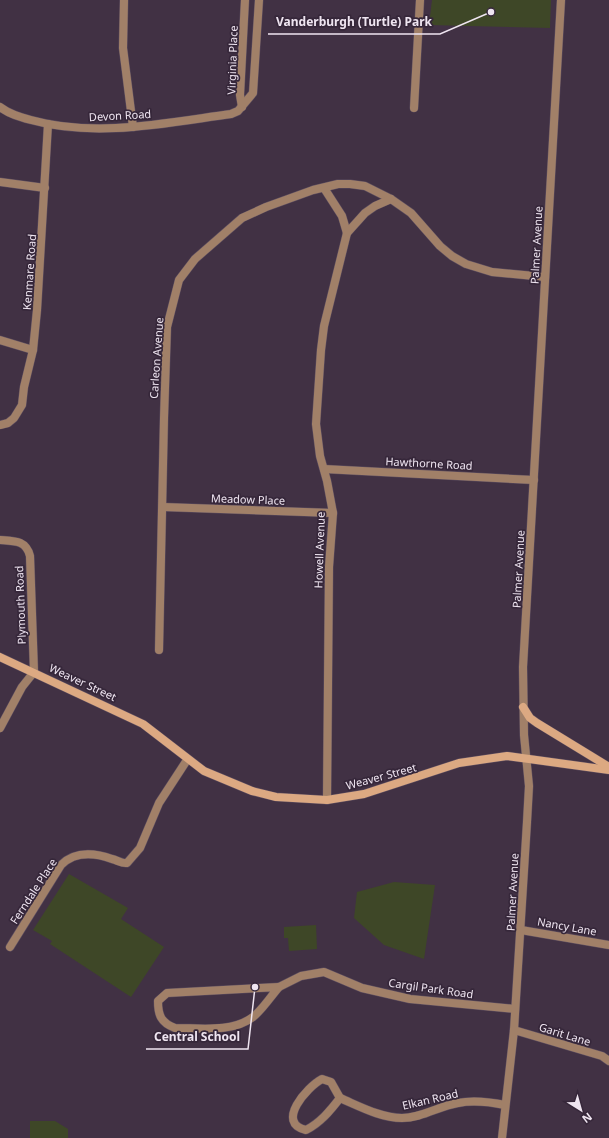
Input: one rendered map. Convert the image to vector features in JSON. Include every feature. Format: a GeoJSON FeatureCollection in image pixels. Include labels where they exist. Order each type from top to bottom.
{"type":"FeatureCollection","features":[{"type":"Feature","properties":{"kind":"main road","name":"Weaver Street"},"geometry":{"type":"LineString","coordinates":[[0,657],[143,724],[187,760],[204,771],[252,791],[276,797],[327,800],[364,794],[390,787],[459,763],[507,756],[609,769]]}},
{"type":"Feature","properties":{"kind":"main road"},"geometry":{"type":"LineString","coordinates":[[523,707],[530,718],[609,769]]}},
{"type":"Feature","properties":{"kind":"street"},"geometry":{"type":"LineString","coordinates":[[124,0],[123,48],[133,127]]}},
{"type":"Feature","properties":{"kind":"street","name":"Virginia Place"},"geometry":{"type":"LineString","coordinates":[[242,107],[240,95],[246,0]]}},
{"type":"Feature","properties":{"kind":"street","name":"Virginia Place"},"geometry":{"type":"LineString","coordinates":[[242,107],[253,93],[259,0]]}},
{"type":"Feature","properties":{"kind":"street"},"geometry":{"type":"LineString","coordinates":[[414,108],[420,0]]}},
{"type":"Feature","properties":{"kind":"street","name":"Palmer Avenue"},"geometry":{"type":"LineString","coordinates":[[502,1138],[514,1030],[521,930],[528,786],[523,707],[523,667],[561,0]]}},
{"type":"Feature","properties":{"kind":"street","name":"Devon Road"},"geometry":{"type":"LineString","coordinates":[[0,107],[15,115],[64,127],[133,127],[231,114],[238,111],[242,107]]}},
{"type":"Feature","properties":{"kind":"street","name":"Kenmare Road"},"geometry":{"type":"LineString","coordinates":[[0,425],[8,423],[14,418],[22,405],[24,387],[33,350],[45,188],[48,124]]}},
{"type":"Feature","properties":{"kind":"street"},"geometry":{"type":"LineString","coordinates":[[0,182],[45,188]]}},
{"type":"Feature","properties":{"kind":"street","name":"Carleon Avenue"},"geometry":{"type":"LineString","coordinates":[[159,650],[167,327],[179,280],[195,259],[242,218],[294,196],[338,184],[364,186],[391,199],[411,213],[444,249],[466,264],[492,272],[545,277]]}},
{"type":"Feature","properties":{"kind":"street"},"geometry":{"type":"LineString","coordinates":[[324,188],[342,216],[347,233]]}},
{"type":"Feature","properties":{"kind":"street","name":"Howell Avenue"},"geometry":{"type":"LineString","coordinates":[[327,800],[329,567],[333,513],[316,424],[321,350],[334,281],[347,233],[365,213],[375,206],[391,199]]}},
{"type":"Feature","properties":{"kind":"street"},"geometry":{"type":"LineString","coordinates":[[0,340],[33,350]]}},
{"type":"Feature","properties":{"kind":"street","name":"Hawthorne Road"},"geometry":{"type":"LineString","coordinates":[[324,469],[534,480]]}},
{"type":"Feature","properties":{"kind":"street","name":"Meadow Place"},"geometry":{"type":"LineString","coordinates":[[163,507],[333,513]]}},
{"type":"Feature","properties":{"kind":"street","name":"Plymouth Road"},"geometry":{"type":"LineString","coordinates":[[0,540],[19,542],[28,550],[30,556],[34,672]]}},
{"type":"Feature","properties":{"kind":"street"},"geometry":{"type":"LineString","coordinates":[[0,728],[22,687],[34,672]]}},
{"type":"Feature","properties":{"kind":"street","name":"Ferndale Place"},"geometry":{"type":"LineString","coordinates":[[10,947],[61,865],[68,858],[86,854],[101,856],[127,863],[140,848],[160,803],[187,760]]}},
{"type":"Feature","properties":{"kind":"street","name":"Nancy Lane"},"geometry":{"type":"LineString","coordinates":[[521,930],[609,945]]}},
{"type":"Feature","properties":{"kind":"street","name":"Cargil Park Road"},"geometry":{"type":"LineString","coordinates":[[279,987],[167,993],[158,1001],[160,1019],[167,1025],[175,1028],[233,1026],[243,1023],[254,1016],[279,987],[301,976],[324,972],[362,988],[410,999],[515,1009]]}},
{"type":"Feature","properties":{"kind":"street","name":"Garit Lane"},"geometry":{"type":"LineString","coordinates":[[514,1030],[602,1056],[609,1061]]}},
{"type":"Feature","properties":{"kind":"street"},"geometry":{"type":"LineString","coordinates":[[322,1079],[331,1082],[340,1098],[329,1112],[314,1126],[306,1130],[300,1129],[293,1123],[291,1117],[293,1110],[316,1082],[322,1079]]}},
{"type":"Feature","properties":{"kind":"street","name":"Elkan Road"},"geometry":{"type":"LineString","coordinates":[[340,1098],[384,1116],[402,1118],[418,1116],[458,1103],[492,1102],[505,1105]]}},
{"type":"Feature","properties":{"kind":"green space"},"geometry":{"type":"Polygon","coordinates":[[[432,0],[551,0],[550,28],[429,25],[432,0]]]}},
{"type":"Feature","properties":{"kind":"green space"},"geometry":{"type":"Polygon","coordinates":[[[69,874],[128,908],[121,919],[164,947],[131,997],[50,944],[52,941],[33,930],[69,874]]]}},
{"type":"Feature","properties":{"kind":"green space"},"geometry":{"type":"Polygon","coordinates":[[[394,882],[435,885],[424,959],[384,945],[354,918],[357,892],[394,882]]]}},
{"type":"Feature","properties":{"kind":"green space"},"geometry":{"type":"Polygon","coordinates":[[[316,925],[317,949],[289,951],[288,938],[284,938],[284,927],[316,925]]]}},
{"type":"Feature","properties":{"kind":"green space"},"geometry":{"type":"Polygon","coordinates":[[[30,1121],[55,1121],[68,1129],[68,1138],[30,1138],[30,1121]]]}},
{"type":"Feature","properties":{"kind":"place","name":"Vanderburgh (Turtle) Park"},"geometry":{"type":"Point","coordinates":[491,12]}},
{"type":"Feature","properties":{"kind":"place","name":"Central School"},"geometry":{"type":"Point","coordinates":[255,987]}}]}
